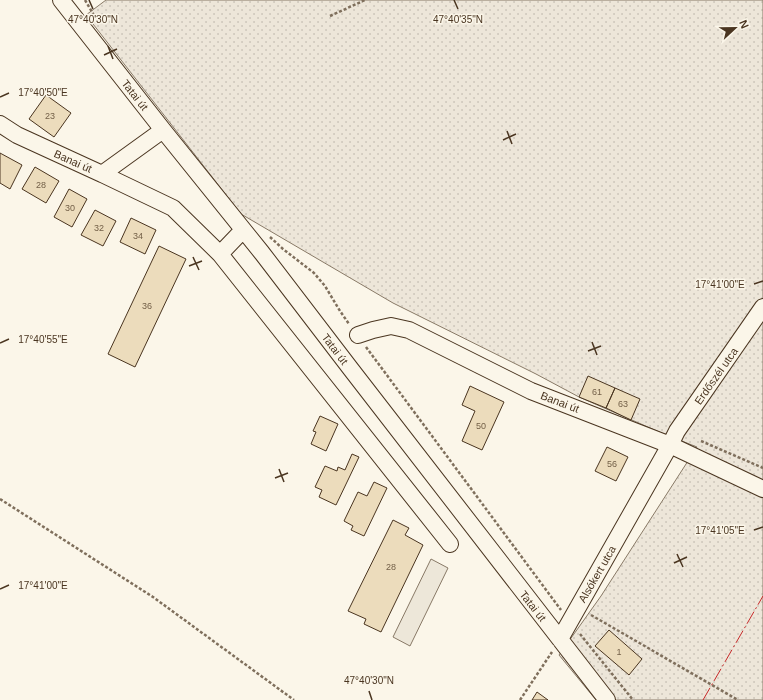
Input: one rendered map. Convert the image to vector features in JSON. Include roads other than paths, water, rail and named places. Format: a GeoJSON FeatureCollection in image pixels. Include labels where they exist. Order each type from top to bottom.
{"type":"FeatureCollection","features":[{"type":"Feature","properties":{"kind":"street","name":"Tatai út"},"geometry":{"type":"LineString","coordinates":[[61,0],[242,230],[262,253],[337,353],[607,700]]}},
{"type":"Feature","properties":{"kind":"street","name":"Banai út"},"geometry":{"type":"LineString","coordinates":[[0,124],[17,135],[102,174],[163,130]]}},
{"type":"Feature","properties":{"kind":"street"},"geometry":{"type":"LineString","coordinates":[[102,174],[172,208],[220,254],[450,544]]}},
{"type":"Feature","properties":{"kind":"street"},"geometry":{"type":"LineString","coordinates":[[220,254],[242,230]]}},
{"type":"Feature","properties":{"kind":"street","name":"Erdőszél utca"},"geometry":{"type":"LineString","coordinates":[[670,445],[677,431],[763,307]]}},
{"type":"Feature","properties":{"kind":"street","name":"Banai út"},"geometry":{"type":"LineString","coordinates":[[358,335],[392,326],[409,330],[531,391],[670,445],[763,489]]}},
{"type":"Feature","properties":{"kind":"street","name":"Alsókert utca"},"geometry":{"type":"LineString","coordinates":[[560,639],[670,445]]}}]}
